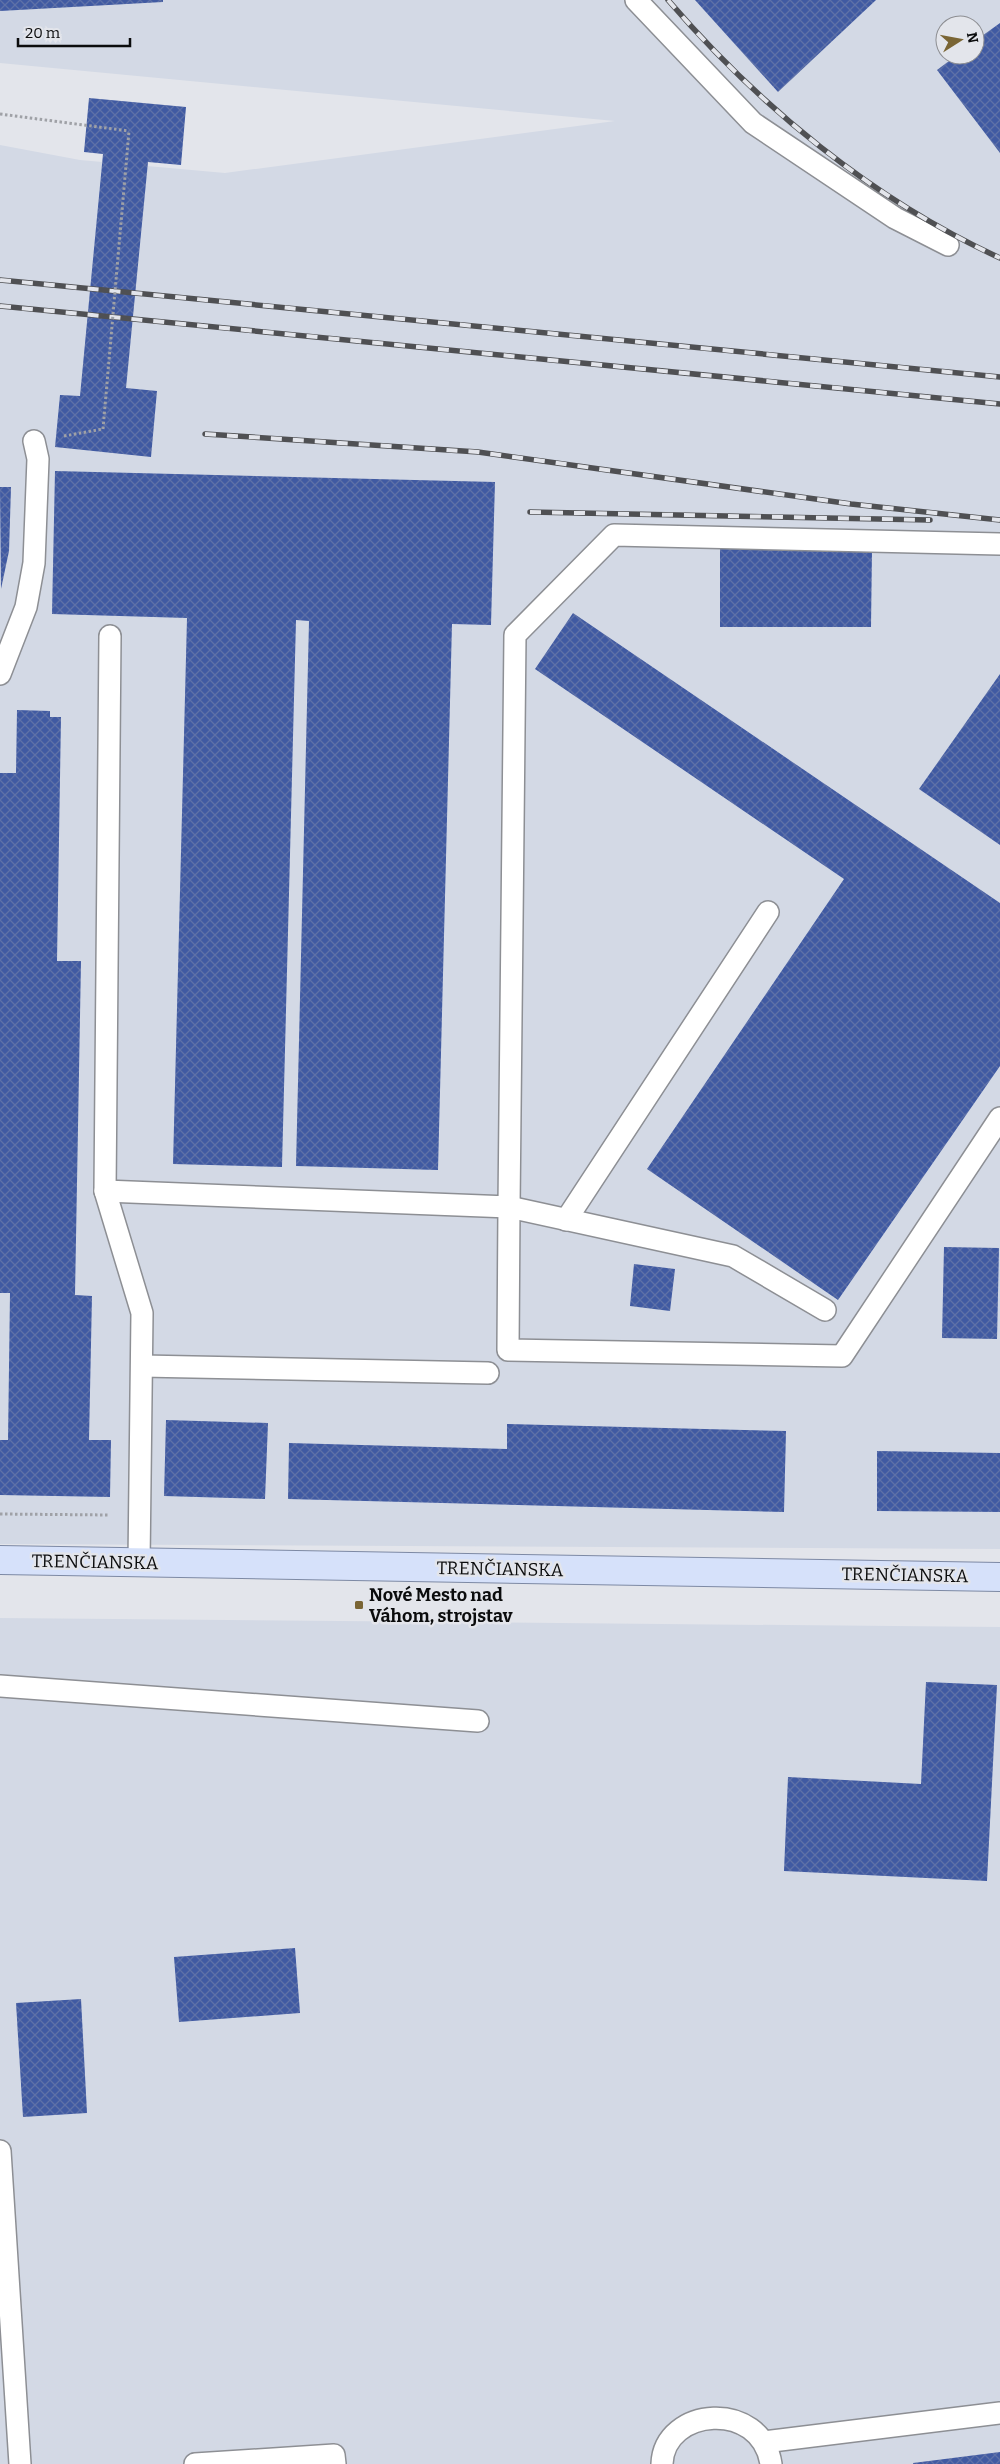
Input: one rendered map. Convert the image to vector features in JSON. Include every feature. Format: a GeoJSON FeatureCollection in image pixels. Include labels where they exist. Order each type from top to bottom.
{"type":"FeatureCollection","features":[{"type":"Feature","properties":{"kind":"main road","name":"TRENČIANSKA"},"geometry":{"type":"LineString","coordinates":[[0,1560],[1000,1577]]}},
{"type":"Feature","properties":{"kind":"lane"},"geometry":{"type":"LineString","coordinates":[[636,0],[753,123],[895,218],[948,244]]}},
{"type":"Feature","properties":{"kind":"lane"},"geometry":{"type":"LineString","coordinates":[[0,674],[26,607],[34,563],[38,459],[34,441]]}},
{"type":"Feature","properties":{"kind":"lane"},"geometry":{"type":"LineString","coordinates":[[1000,544],[614,536],[515,635],[508,1350],[842,1356],[1000,1118]]}},
{"type":"Feature","properties":{"kind":"lane"},"geometry":{"type":"LineString","coordinates":[[110,636],[105,1191],[142,1313],[139,1563]]}},
{"type":"Feature","properties":{"kind":"lane"},"geometry":{"type":"LineString","coordinates":[[566,1220],[768,912]]}},
{"type":"Feature","properties":{"kind":"lane"},"geometry":{"type":"LineString","coordinates":[[105,1191],[509,1207],[733,1256],[825,1310]]}},
{"type":"Feature","properties":{"kind":"lane"},"geometry":{"type":"LineString","coordinates":[[142,1366],[488,1373]]}},
{"type":"Feature","properties":{"kind":"lane"},"geometry":{"type":"LineString","coordinates":[[0,1686],[478,1721]]}},
{"type":"Feature","properties":{"kind":"lane"},"geometry":{"type":"LineString","coordinates":[[0,2151],[3,2257],[20,2464]]}},
{"type":"Feature","properties":{"kind":"lane"},"geometry":{"type":"LineString","coordinates":[[764,2442],[1000,2413]]}},
{"type":"Feature","properties":{"kind":"lane"},"geometry":{"type":"LineString","coordinates":[[662,2464],[665,2447],[676,2433],[692,2423],[708,2418],[725,2418],[738,2421],[758,2434],[764,2442],[771,2464]]}},
{"type":"Feature","properties":{"kind":"lane"},"geometry":{"type":"LineString","coordinates":[[195,2464],[334,2455],[335,2464]]}},
{"type":"Feature","properties":{"kind":"path"},"geometry":{"type":"LineString","coordinates":[[0,114],[129,131],[103,429],[34,441]]}},
{"type":"Feature","properties":{"kind":"path"},"geometry":{"type":"LineString","coordinates":[[0,1514],[111,1515],[139,1524]]}},
{"type":"Feature","properties":{"kind":"shaded area"},"geometry":{"type":"Polygon","coordinates":[[[0,0],[1000,0],[1000,1549],[0,1544],[0,145],[80,160],[225,173],[615,121],[0,63],[0,0]]]}},
{"type":"Feature","properties":{"kind":"shaded area"},"geometry":{"type":"Polygon","coordinates":[[[0,1618],[1000,1627],[1000,2464],[0,2464],[0,1618]]]}},
{"type":"Feature","properties":{"kind":"building"},"geometry":{"type":"Polygon","coordinates":[[[0,0],[163,0],[163,2],[0,11],[0,0]]]}},
{"type":"Feature","properties":{"kind":"building"},"geometry":{"type":"Polygon","coordinates":[[[695,0],[876,0],[778,92],[695,0]]]}},
{"type":"Feature","properties":{"kind":"building"},"geometry":{"type":"Polygon","coordinates":[[[1000,23],[1000,153],[937,70],[944,65],[985,65],[985,34],[1000,23]]]}},
{"type":"Feature","properties":{"kind":"building"},"geometry":{"type":"Polygon","coordinates":[[[89,98],[186,107],[181,165],[148,162],[126,388],[157,391],[151,457],[55,447],[60,395],[80,396],[103,154],[84,152],[89,98]]]}},
{"type":"Feature","properties":{"kind":"building"},"geometry":{"type":"Polygon","coordinates":[[[55,471],[495,482],[491,625],[452,624],[438,1170],[296,1166],[309,621],[296,620],[282,1167],[173,1164],[187,618],[52,614],[55,471]]]}},
{"type":"Feature","properties":{"kind":"building"},"geometry":{"type":"Polygon","coordinates":[[[0,487],[11,487],[9,551],[1,589],[0,487]]]}},
{"type":"Feature","properties":{"kind":"building"},"geometry":{"type":"Polygon","coordinates":[[[720,549],[872,550],[871,627],[720,627],[720,549]]]}},
{"type":"Feature","properties":{"kind":"building"},"geometry":{"type":"Polygon","coordinates":[[[573,613],[1000,903],[1000,1066],[838,1300],[647,1169],[844,879],[535,669],[573,613]]]}},
{"type":"Feature","properties":{"kind":"building"},"geometry":{"type":"Polygon","coordinates":[[[1000,674],[1000,845],[919,789],[1000,674]]]}},
{"type":"Feature","properties":{"kind":"building"},"geometry":{"type":"Polygon","coordinates":[[[17,710],[50,711],[50,717],[61,717],[57,961],[81,961],[75,1295],[92,1296],[89,1440],[111,1440],[110,1497],[0,1495],[0,1440],[8,1440],[10,1293],[0,1293],[0,773],[16,773],[17,710]]]}},
{"type":"Feature","properties":{"kind":"building"},"geometry":{"type":"Polygon","coordinates":[[[944,1247],[999,1248],[997,1339],[942,1338],[944,1247]]]}},
{"type":"Feature","properties":{"kind":"building"},"geometry":{"type":"Polygon","coordinates":[[[634,1264],[675,1269],[670,1311],[630,1306],[634,1264]]]}},
{"type":"Feature","properties":{"kind":"building"},"geometry":{"type":"Polygon","coordinates":[[[166,1420],[268,1423],[265,1499],[164,1496],[166,1420]]]}},
{"type":"Feature","properties":{"kind":"building"},"geometry":{"type":"Polygon","coordinates":[[[507,1424],[786,1431],[784,1512],[288,1499],[289,1443],[507,1449],[507,1424]]]}},
{"type":"Feature","properties":{"kind":"building"},"geometry":{"type":"Polygon","coordinates":[[[877,1451],[1000,1453],[1000,1512],[877,1511],[877,1451]]]}},
{"type":"Feature","properties":{"kind":"building"},"geometry":{"type":"Polygon","coordinates":[[[926,1682],[997,1685],[987,1881],[784,1871],[788,1777],[921,1784],[926,1682]]]}},
{"type":"Feature","properties":{"kind":"building"},"geometry":{"type":"Polygon","coordinates":[[[295,1948],[300,2013],[179,2022],[174,1957],[295,1948]]]}},
{"type":"Feature","properties":{"kind":"building"},"geometry":{"type":"Polygon","coordinates":[[[81,1999],[87,2113],[23,2117],[16,2003],[81,1999]]]}},
{"type":"Feature","properties":{"kind":"building"},"geometry":{"type":"Polygon","coordinates":[[[1000,2452],[1000,2464],[913,2464],[913,2463],[1000,2452]]]}},
{"type":"Feature","properties":{"kind":"railway"},"geometry":{"type":"LineString","coordinates":[[668,0],[740,77],[820,147],[907,208],[1000,258]]}},
{"type":"Feature","properties":{"kind":"railway"},"geometry":{"type":"LineString","coordinates":[[0,280],[1000,377]]}},
{"type":"Feature","properties":{"kind":"railway"},"geometry":{"type":"LineString","coordinates":[[0,306],[1000,404]]}},
{"type":"Feature","properties":{"kind":"railway"},"geometry":{"type":"LineString","coordinates":[[205,434],[478,452],[851,504],[1000,520]]}},
{"type":"Feature","properties":{"kind":"railway"},"geometry":{"type":"LineString","coordinates":[[530,512],[930,520]]}},
{"type":"Feature","properties":{"kind":"place","name":"Nové Mesto nad Váhom, strojstav"},"geometry":{"type":"Point","coordinates":[359,1605]}}]}
